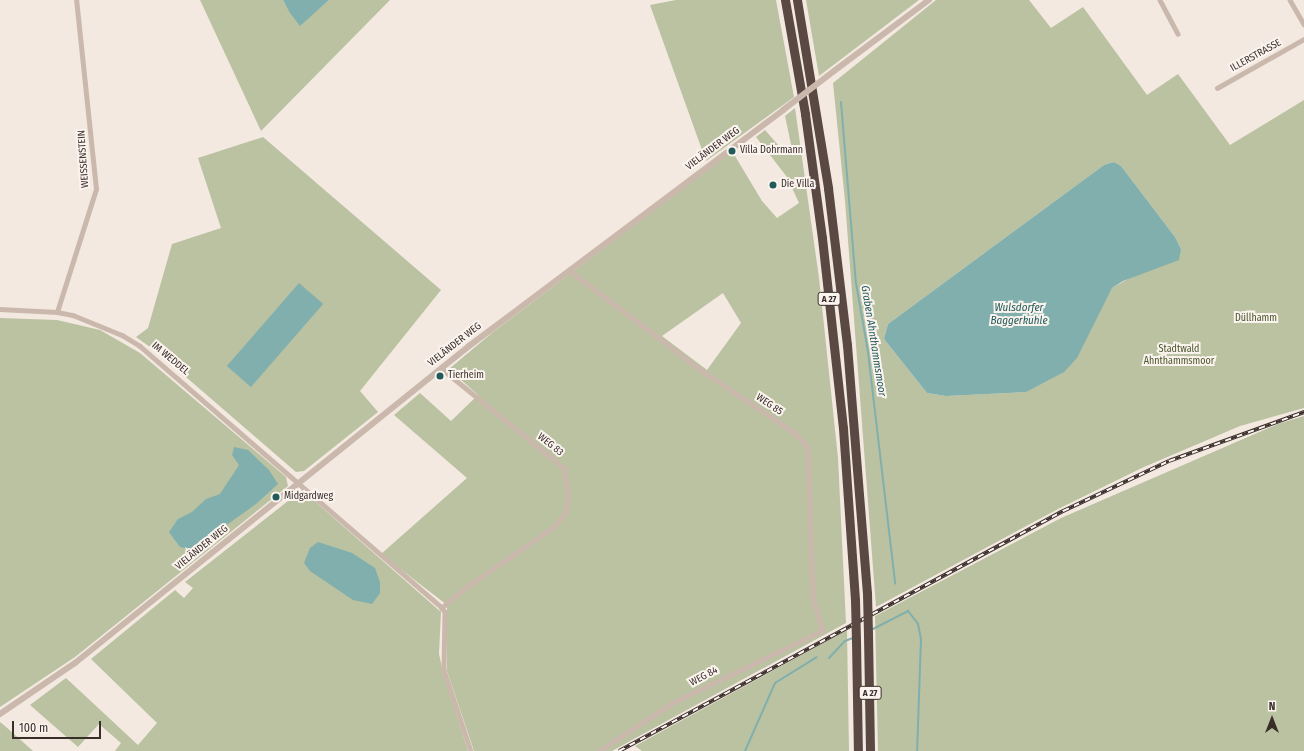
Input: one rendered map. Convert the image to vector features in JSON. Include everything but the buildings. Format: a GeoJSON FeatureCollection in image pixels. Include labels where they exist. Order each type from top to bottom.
{"type":"FeatureCollection","features":[{"type":"Feature","properties":{"kind":"highway","name":"A 27"},"geometry":{"type":"LineString","coordinates":[[785,0],[805,114],[822,238],[843,428],[855,600],[858,751]]}},
{"type":"Feature","properties":{"kind":"highway","name":"A 27"},"geometry":{"type":"LineString","coordinates":[[796,0],[828,188],[847,345],[867,593],[870,751]]}},
{"type":"Feature","properties":{"kind":"street","name":"WEISSENSTEIN"},"geometry":{"type":"LineString","coordinates":[[57,312],[96,189],[76,0]]}},
{"type":"Feature","properties":{"kind":"street","name":"VIELÄNDER WEG"},"geometry":{"type":"LineString","coordinates":[[0,714],[75,663],[441,368],[568,270],[929,0]]}},
{"type":"Feature","properties":{"kind":"street"},"geometry":{"type":"LineString","coordinates":[[1160,0],[1178,34]]}},
{"type":"Feature","properties":{"kind":"street"},"geometry":{"type":"LineString","coordinates":[[1290,0],[1304,24]]}},
{"type":"Feature","properties":{"kind":"street","name":"ILLERSTRASSE"},"geometry":{"type":"LineString","coordinates":[[1217,88],[1304,39]]}},
{"type":"Feature","properties":{"kind":"street","name":"WEG 85"},"geometry":{"type":"LineString","coordinates":[[568,270],[700,370],[795,433],[808,448],[813,597],[823,631]]}},
{"type":"Feature","properties":{"kind":"street","name":"IM WEDDEL"},"geometry":{"type":"LineString","coordinates":[[0,309],[57,312],[74,315],[122,335],[140,346],[299,483]]}},
{"type":"Feature","properties":{"kind":"street","name":"WEG 83"},"geometry":{"type":"LineString","coordinates":[[441,368],[564,468],[569,496],[566,513],[554,528],[467,587],[442,608]]}},
{"type":"Feature","properties":{"kind":"street"},"geometry":{"type":"LineString","coordinates":[[299,483],[386,562],[445,612],[444,670],[471,751]]}},
{"type":"Feature","properties":{"kind":"street","name":"WEG 84"},"geometry":{"type":"LineString","coordinates":[[600,751],[673,704],[823,631]]}},
{"type":"Feature","properties":{"kind":"green space"},"geometry":{"type":"Polygon","coordinates":[[[200,0],[283,0],[289,12],[300,25],[329,0],[390,0],[261,131],[200,0]]]}},
{"type":"Feature","properties":{"kind":"green space"},"geometry":{"type":"Polygon","coordinates":[[[676,0],[776,0],[794,97],[706,161],[650,5],[676,0]]]}},
{"type":"Feature","properties":{"kind":"green space"},"geometry":{"type":"Polygon","coordinates":[[[806,0],[919,0],[819,76],[806,0]]]}},
{"type":"Feature","properties":{"kind":"green space","name":"Stadtwald Ahnthammsmoor"},"geometry":{"type":"Polygon","coordinates":[[[936,0],[1029,0],[1051,28],[1083,7],[1147,95],[1178,74],[1230,145],[1304,100],[1304,408],[1240,426],[1144,467],[1058,509],[876,607],[845,201],[833,83],[936,0]],[[1114,162],[1104,165],[888,324],[884,339],[927,393],[946,396],[1026,392],[1112,288],[1181,249],[1175,237],[1121,166],[1114,162]]]}},
{"type":"Feature","properties":{"kind":"green space"},"geometry":{"type":"Polygon","coordinates":[[[795,108],[819,278],[838,458],[846,623],[612,751],[474,751],[447,671],[447,605],[381,554],[467,478],[394,415],[420,393],[451,421],[478,395],[449,369],[493,332],[732,151],[762,201],[777,218],[799,203],[787,177],[756,137],[765,130],[786,154],[792,149],[785,116],[795,108]],[[723,293],[662,336],[707,370],[741,323],[723,293]]]}},
{"type":"Feature","properties":{"kind":"green space"},"geometry":{"type":"Polygon","coordinates":[[[263,137],[441,290],[360,391],[378,412],[304,471],[296,472],[157,352],[136,337],[148,328],[172,244],[221,228],[198,158],[263,137]]]}},
{"type":"Feature","properties":{"kind":"green space"},"geometry":{"type":"Polygon","coordinates":[[[0,318],[57,320],[100,330],[140,353],[286,477],[288,486],[75,657],[0,707],[0,318]]]}},
{"type":"Feature","properties":{"kind":"green space"},"geometry":{"type":"Polygon","coordinates":[[[1304,416],[1304,751],[878,751],[875,616],[1061,518],[1278,424],[1304,416]]]}},
{"type":"Feature","properties":{"kind":"green space"},"geometry":{"type":"Polygon","coordinates":[[[302,490],[441,612],[439,654],[443,672],[468,751],[115,751],[121,743],[99,724],[78,747],[30,705],[66,678],[138,745],[157,723],[91,659],[175,590],[184,598],[193,588],[185,582],[302,490]]]}},
{"type":"Feature","properties":{"kind":"green space"},"geometry":{"type":"Polygon","coordinates":[[[847,630],[849,751],[642,751],[635,746],[847,630]]]}},
{"type":"Feature","properties":{"kind":"green space"},"geometry":{"type":"Polygon","coordinates":[[[0,722],[5,726],[33,751],[0,751],[0,722]]]}},
{"type":"Feature","properties":{"kind":"water"},"geometry":{"type":"Polygon","coordinates":[[[283,0],[329,0],[300,26],[289,12],[283,0]]]}},
{"type":"Feature","properties":{"kind":"water","name":"Wulsdorfer Baggerkuhle"},"geometry":{"type":"Polygon","coordinates":[[[1114,162],[1121,166],[1175,237],[1181,249],[1179,260],[1123,281],[1112,288],[1077,358],[1064,372],[1026,392],[946,396],[927,393],[884,339],[888,324],[1104,165],[1114,162]]]}},
{"type":"Feature","properties":{"kind":"water"},"geometry":{"type":"Polygon","coordinates":[[[299,283],[323,304],[251,387],[227,366],[299,283]]]}},
{"type":"Feature","properties":{"kind":"water"},"geometry":{"type":"Polygon","coordinates":[[[234,447],[248,450],[269,470],[278,484],[256,504],[221,529],[207,543],[194,550],[180,547],[169,532],[178,519],[192,512],[206,499],[220,494],[239,465],[232,455],[234,447]]]}},
{"type":"Feature","properties":{"kind":"water"},"geometry":{"type":"Polygon","coordinates":[[[318,542],[352,553],[375,568],[380,582],[380,593],[372,604],[353,600],[310,571],[304,563],[310,548],[318,542]]]}},
{"type":"Feature","properties":{"kind":"waterway","name":"Graben Ahnthammsmoor"},"geometry":{"type":"LineString","coordinates":[[841,102],[856,283],[868,352],[895,583]]}},
{"type":"Feature","properties":{"kind":"waterway","name":"Graben Ahnthammsmoor"},"geometry":{"type":"LineString","coordinates":[[871,630],[908,611],[918,624],[921,639],[917,751]]}},
{"type":"Feature","properties":{"kind":"waterway"},"geometry":{"type":"LineString","coordinates":[[829,658],[845,641],[853,638]]}},
{"type":"Feature","properties":{"kind":"waterway"},"geometry":{"type":"LineString","coordinates":[[745,751],[775,683],[817,657]]}},
{"type":"Feature","properties":{"kind":"railway"},"geometry":{"type":"LineString","coordinates":[[619,751],[1063,511],[1169,461],[1304,412]]}},
{"type":"Feature","properties":{"kind":"place","name":"Villa Dohrmann"},"geometry":{"type":"Point","coordinates":[732,151]}},
{"type":"Feature","properties":{"kind":"place","name":"Die Villa"},"geometry":{"type":"Point","coordinates":[773,185]}},
{"type":"Feature","properties":{"kind":"place","name":"Tierheim"},"geometry":{"type":"Point","coordinates":[440,376]}},
{"type":"Feature","properties":{"kind":"place","name":"Midgardweg"},"geometry":{"type":"Point","coordinates":[276,497]}},
{"type":"Feature","properties":{"kind":"park label","name":"Düllhamm"},"geometry":{"type":"Point","coordinates":[1256,319]}}]}
